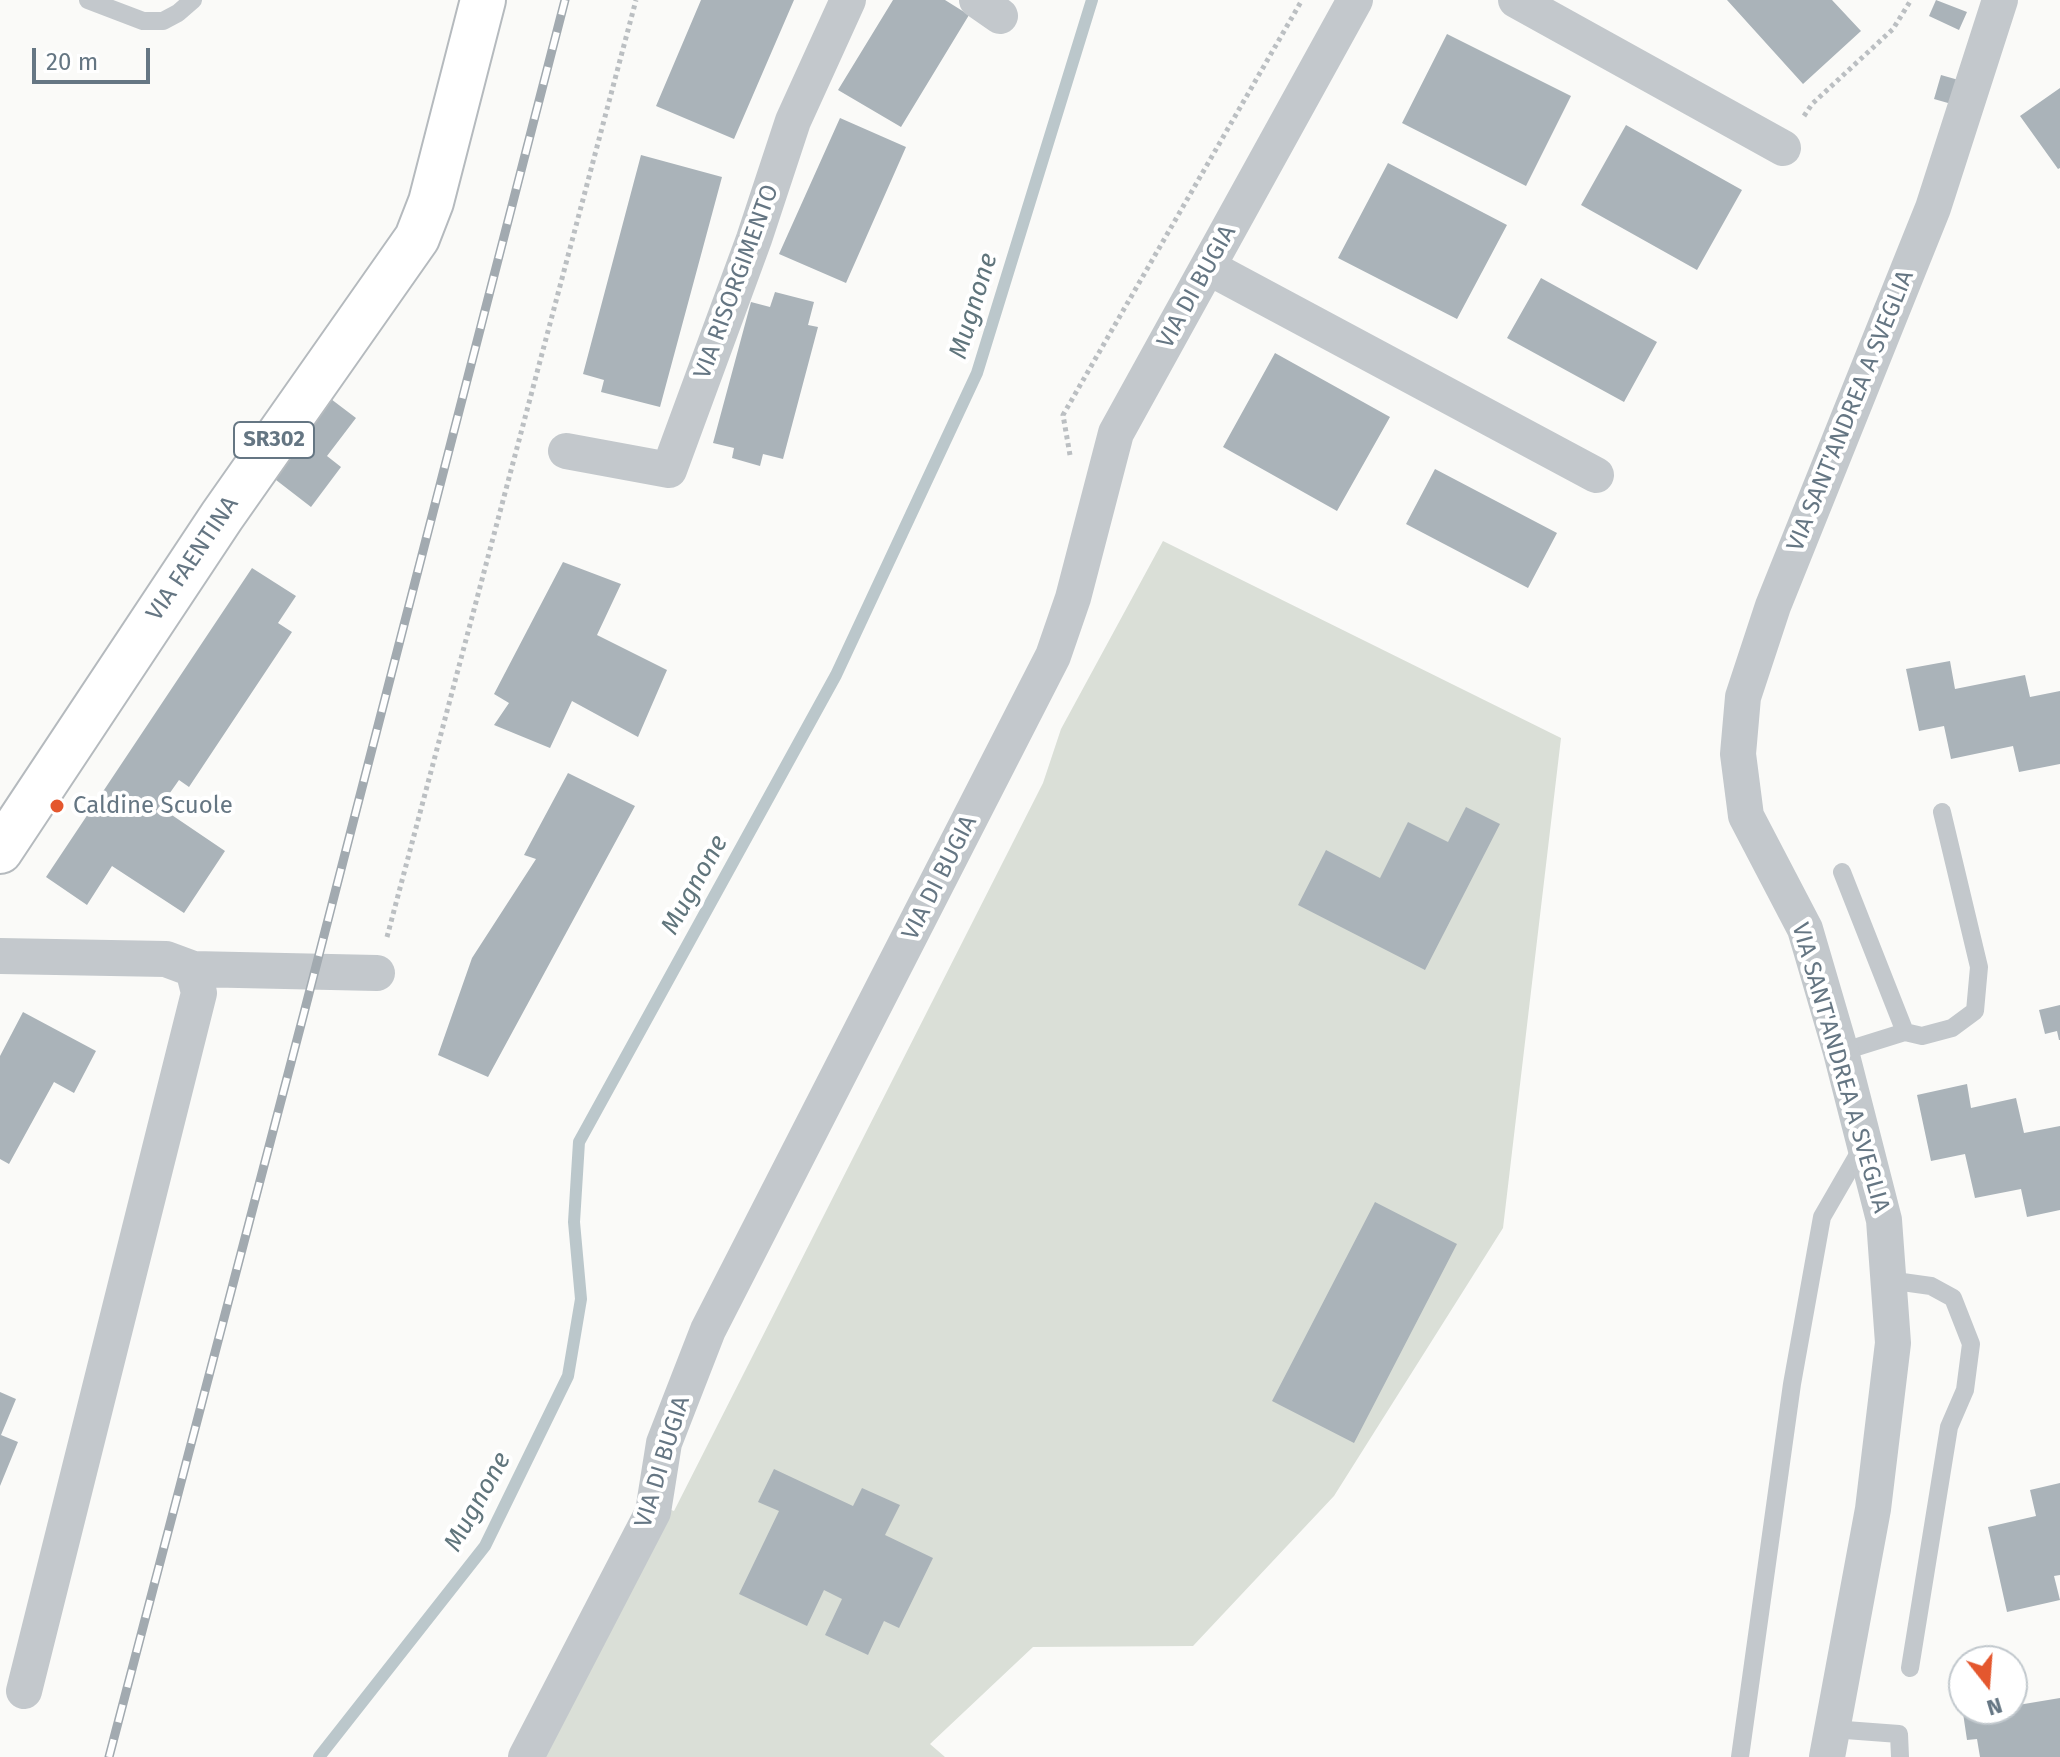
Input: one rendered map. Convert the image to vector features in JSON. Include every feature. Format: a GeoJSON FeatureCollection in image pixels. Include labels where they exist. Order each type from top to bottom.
{"type":"FeatureCollection","features":[{"type":"Feature","properties":{"kind":"main road","name":"VIA FAENTINA"},"geometry":{"type":"LineString","coordinates":[[0,851],[222,516],[417,238],[431,202],[483,0]]}},
{"type":"Feature","properties":{"kind":"street","name":"VIA RISORGIMENTO"},"geometry":{"type":"LineString","coordinates":[[566,451],[669,470],[754,239],[793,121],[848,0]]}},
{"type":"Feature","properties":{"kind":"street","name":"VIA DI BUGIA"},"geometry":{"type":"LineString","coordinates":[[526,1757],[653,1512],[664,1443],[708,1330],[1053,656],[1073,598],[1116,433],[1355,0]]}},
{"type":"Feature","properties":{"kind":"street"},"geometry":{"type":"LineString","coordinates":[[1516,0],[1783,148]]}},
{"type":"Feature","properties":{"kind":"street","name":"VIA SANT'ANDREA A SVEGLIA"},"geometry":{"type":"LineString","coordinates":[[1829,1743],[1873,1509],[1893,1343],[1884,1220],[1841,1052],[1805,929],[1746,816],[1738,754],[1743,697],[1773,606],[1933,208],[2000,0]]}},
{"type":"Feature","properties":{"kind":"street"},"geometry":{"type":"LineString","coordinates":[[1208,267],[1596,475]]}},
{"type":"Feature","properties":{"kind":"street"},"geometry":{"type":"LineString","coordinates":[[0,956],[166,959],[193,969],[377,973]]}},
{"type":"Feature","properties":{"kind":"street"},"geometry":{"type":"LineString","coordinates":[[24,1691],[199,993],[193,969]]}},
{"type":"Feature","properties":{"kind":"lane"},"geometry":{"type":"LineString","coordinates":[[88,0],[143,21],[163,21],[193,0]]}},
{"type":"Feature","properties":{"kind":"lane"},"geometry":{"type":"LineString","coordinates":[[1841,1052],[1905,1032],[1922,1036],[1952,1028],[1975,1011],[1979,967],[1942,812]]}},
{"type":"Feature","properties":{"kind":"lane"},"geometry":{"type":"LineString","coordinates":[[1842,872],[1905,1032]]}},
{"type":"Feature","properties":{"kind":"lane"},"geometry":{"type":"LineString","coordinates":[[1740,1757],[1792,1384],[1822,1217],[1864,1143]]}},
{"type":"Feature","properties":{"kind":"lane"},"geometry":{"type":"LineString","coordinates":[[1888,1280],[1931,1286],[1953,1298],[1971,1344],[1965,1390],[1949,1427],[1910,1668]]}},
{"type":"Feature","properties":{"kind":"lane"},"geometry":{"type":"LineString","coordinates":[[1829,1743],[1899,1734],[1900,1757]]}},
{"type":"Feature","properties":{"kind":"path"},"geometry":{"type":"LineString","coordinates":[[377,973],[636,0]]}},
{"type":"Feature","properties":{"kind":"path"},"geometry":{"type":"LineString","coordinates":[[1071,460],[1063,415],[1302,0]]}},
{"type":"Feature","properties":{"kind":"path"},"geometry":{"type":"LineString","coordinates":[[1783,148],[1812,104],[1893,29],[1911,0]]}},
{"type":"Feature","properties":{"kind":"shaded area"},"geometry":{"type":"Polygon","coordinates":[[[1163,541],[1561,738],[1503,1228],[1334,1496],[1193,1646],[1033,1647],[930,1744],[945,1757],[509,1757],[640,1499],[674,1511],[1043,783],[1061,729],[1163,541]]]}},
{"type":"Feature","properties":{"kind":"building"},"geometry":{"type":"Polygon","coordinates":[[[701,0],[794,0],[734,139],[656,106],[701,0]]]}},
{"type":"Feature","properties":{"kind":"building"},"geometry":{"type":"Polygon","coordinates":[[[893,0],[945,0],[969,15],[901,127],[838,90],[893,0]]]}},
{"type":"Feature","properties":{"kind":"building"},"geometry":{"type":"Polygon","coordinates":[[[1727,0],[1832,0],[1861,31],[1803,84],[1727,0]]]}},
{"type":"Feature","properties":{"kind":"building"},"geometry":{"type":"Polygon","coordinates":[[[1936,0],[1967,12],[1959,30],[1929,16],[1936,0]]]}},
{"type":"Feature","properties":{"kind":"building"},"geometry":{"type":"Polygon","coordinates":[[[1447,34],[1571,96],[1526,186],[1402,123],[1447,34]]]}},
{"type":"Feature","properties":{"kind":"building"},"geometry":{"type":"Polygon","coordinates":[[[1941,75],[1962,81],[1955,105],[1934,99],[1941,75]]]}},
{"type":"Feature","properties":{"kind":"building"},"geometry":{"type":"Polygon","coordinates":[[[2060,88],[2060,168],[2058,169],[2020,116],[2060,88]]]}},
{"type":"Feature","properties":{"kind":"building"},"geometry":{"type":"Polygon","coordinates":[[[840,118],[906,147],[846,283],[779,254],[840,118]]]}},
{"type":"Feature","properties":{"kind":"building"},"geometry":{"type":"Polygon","coordinates":[[[1626,125],[1742,190],[1697,270],[1581,205],[1626,125]]]}},
{"type":"Feature","properties":{"kind":"building"},"geometry":{"type":"Polygon","coordinates":[[[641,155],[722,177],[660,407],[601,392],[604,380],[583,374],[641,155]]]}},
{"type":"Feature","properties":{"kind":"building"},"geometry":{"type":"Polygon","coordinates":[[[1388,163],[1507,225],[1457,319],[1338,258],[1388,163]]]}},
{"type":"Feature","properties":{"kind":"building"},"geometry":{"type":"Polygon","coordinates":[[[1541,278],[1657,342],[1624,402],[1507,338],[1541,278]]]}},
{"type":"Feature","properties":{"kind":"building"},"geometry":{"type":"Polygon","coordinates":[[[775,292],[814,302],[808,325],[818,327],[783,459],[763,454],[760,466],[732,458],[734,448],[713,443],[751,302],[770,307],[775,292]]]}},
{"type":"Feature","properties":{"kind":"building"},"geometry":{"type":"Polygon","coordinates":[[[1275,353],[1390,417],[1337,511],[1223,447],[1275,353]]]}},
{"type":"Feature","properties":{"kind":"building"},"geometry":{"type":"Polygon","coordinates":[[[327,396],[356,418],[327,456],[341,467],[311,507],[267,473],[327,396]]]}},
{"type":"Feature","properties":{"kind":"building"},"geometry":{"type":"Polygon","coordinates":[[[1435,469],[1557,533],[1528,588],[1406,524],[1435,469]]]}},
{"type":"Feature","properties":{"kind":"building"},"geometry":{"type":"Polygon","coordinates":[[[563,562],[621,584],[597,635],[667,670],[638,737],[572,701],[550,748],[494,725],[509,703],[494,694],[563,562]]]}},
{"type":"Feature","properties":{"kind":"building"},"geometry":{"type":"Polygon","coordinates":[[[252,568],[296,596],[278,623],[292,632],[189,787],[179,780],[160,807],[225,851],[184,913],[112,866],[87,905],[46,877],[252,568]]]}},
{"type":"Feature","properties":{"kind":"building"},"geometry":{"type":"Polygon","coordinates":[[[1950,661],[1955,689],[2025,675],[2030,697],[2060,691],[2060,764],[2019,772],[2013,746],[1951,759],[1944,726],[1919,731],[1906,669],[1950,661]]]}},
{"type":"Feature","properties":{"kind":"building"},"geometry":{"type":"Polygon","coordinates":[[[568,773],[635,806],[488,1077],[438,1055],[472,958],[536,859],[524,855],[568,773]]]}},
{"type":"Feature","properties":{"kind":"building"},"geometry":{"type":"Polygon","coordinates":[[[1466,807],[1500,824],[1425,970],[1298,905],[1326,850],[1380,878],[1408,822],[1448,842],[1466,807]]]}},
{"type":"Feature","properties":{"kind":"building"},"geometry":{"type":"Polygon","coordinates":[[[2060,1005],[2059,1040],[2057,1031],[2045,1034],[2039,1010],[2060,1005]]]}},
{"type":"Feature","properties":{"kind":"building"},"geometry":{"type":"Polygon","coordinates":[[[23,1012],[96,1051],[74,1093],[54,1082],[9,1164],[0,1159],[0,1056],[23,1012]]]}},
{"type":"Feature","properties":{"kind":"building"},"geometry":{"type":"Polygon","coordinates":[[[1967,1084],[1971,1108],[2016,1098],[2024,1133],[2060,1126],[2060,1210],[2027,1217],[2021,1189],[1975,1198],[1965,1154],[1931,1161],[1917,1095],[1967,1084]]]}},
{"type":"Feature","properties":{"kind":"building"},"geometry":{"type":"Polygon","coordinates":[[[1375,1202],[1457,1244],[1354,1443],[1272,1401],[1375,1202]]]}},
{"type":"Feature","properties":{"kind":"building"},"geometry":{"type":"Polygon","coordinates":[[[0,1392],[16,1399],[1,1435],[18,1442],[0,1486],[0,1392]]]}},
{"type":"Feature","properties":{"kind":"building"},"geometry":{"type":"Polygon","coordinates":[[[774,1469],[853,1506],[862,1488],[900,1505],[885,1535],[933,1558],[899,1628],[884,1621],[868,1655],[825,1635],[842,1599],[824,1590],[807,1626],[739,1594],[779,1511],[758,1502],[774,1469]]]}},
{"type":"Feature","properties":{"kind":"building"},"geometry":{"type":"Polygon","coordinates":[[[2060,1483],[2060,1575],[2054,1576],[2060,1600],[2007,1612],[1988,1527],[2036,1516],[2030,1490],[2060,1483]]]}},
{"type":"Feature","properties":{"kind":"building"},"geometry":{"type":"Polygon","coordinates":[[[2060,1698],[2060,1757],[1980,1757],[1977,1739],[1967,1740],[1965,1725],[2028,1725],[2028,1703],[2060,1698]]]}},
{"type":"Feature","properties":{"kind":"waterway","name":"Mugnone"},"geometry":{"type":"LineString","coordinates":[[319,1757],[485,1546],[568,1376],[581,1299],[574,1222],[579,1142],[836,675],[977,373],[1092,0]]}},
{"type":"Feature","properties":{"kind":"railway"},"geometry":{"type":"LineString","coordinates":[[109,1757],[565,0]]}},
{"type":"Feature","properties":{"kind":"place","name":"Caldine Scuole"},"geometry":{"type":"Point","coordinates":[57,806]}}]}
